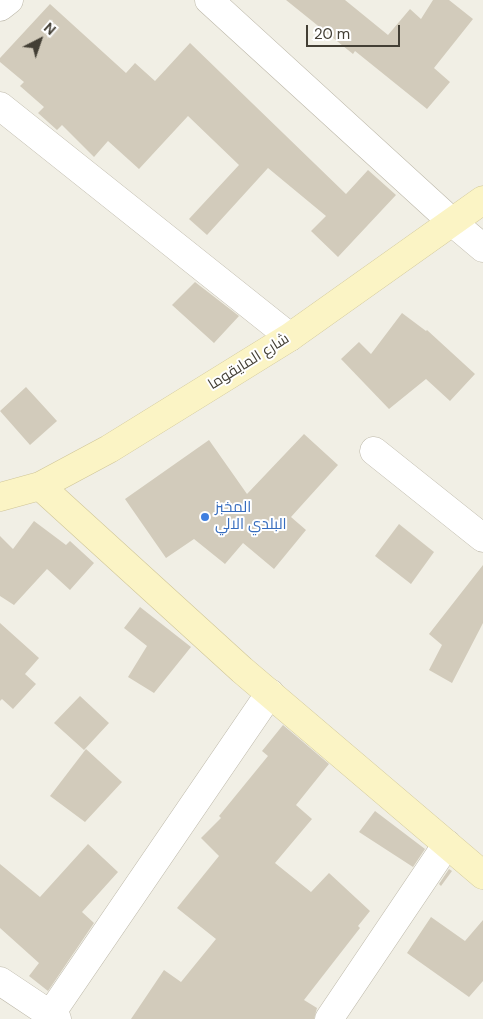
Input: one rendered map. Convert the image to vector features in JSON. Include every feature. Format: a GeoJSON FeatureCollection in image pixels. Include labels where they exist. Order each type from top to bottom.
{"type":"FeatureCollection","features":[{"type":"Feature","properties":{"kind":"street"},"geometry":{"type":"LineString","coordinates":[[0,7],[9,0]]}},
{"type":"Feature","properties":{"kind":"street"},"geometry":{"type":"LineString","coordinates":[[209,0],[483,248]]}},
{"type":"Feature","properties":{"kind":"street"},"geometry":{"type":"LineString","coordinates":[[0,106],[290,337]]}},
{"type":"Feature","properties":{"kind":"street","name":"شارع المايقوما"},"geometry":{"type":"LineString","coordinates":[[0,497],[40,486],[109,449],[290,337],[483,200]]}},
{"type":"Feature","properties":{"kind":"street"},"geometry":{"type":"LineString","coordinates":[[374,451],[483,538]]}},
{"type":"Feature","properties":{"kind":"street"},"geometry":{"type":"LineString","coordinates":[[40,486],[270,693],[483,875]]}},
{"type":"Feature","properties":{"kind":"street"},"geometry":{"type":"LineString","coordinates":[[0,981],[54,1017],[270,693]]}},
{"type":"Feature","properties":{"kind":"street"},"geometry":{"type":"LineString","coordinates":[[329,1019],[447,844]]}},
{"type":"Feature","properties":{"kind":"building"},"geometry":{"type":"Polygon","coordinates":[[[286,0],[345,0],[388,35],[410,9],[421,19],[433,0],[449,0],[473,19],[434,68],[450,82],[427,109],[355,51],[353,54],[286,0]]]}},
{"type":"Feature","properties":{"kind":"building"},"geometry":{"type":"Polygon","coordinates":[[[50,4],[126,73],[135,63],[155,81],[190,43],[346,194],[368,170],[396,195],[338,257],[311,231],[326,216],[268,168],[207,235],[189,219],[239,165],[188,116],[139,169],[108,141],[94,157],[62,125],[57,130],[38,113],[44,107],[20,86],[24,82],[0,62],[0,58],[50,4]]]}},
{"type":"Feature","properties":{"kind":"building"},"geometry":{"type":"Polygon","coordinates":[[[195,282],[239,316],[214,343],[172,305],[195,282]]]}},
{"type":"Feature","properties":{"kind":"building"},"geometry":{"type":"Polygon","coordinates":[[[402,313],[427,330],[475,374],[450,401],[426,379],[389,409],[341,359],[359,342],[371,354],[402,313]]]}},
{"type":"Feature","properties":{"kind":"building"},"geometry":{"type":"Polygon","coordinates":[[[26,387],[57,421],[30,445],[0,411],[26,387]]]}},
{"type":"Feature","properties":{"kind":"building"},"geometry":{"type":"Polygon","coordinates":[[[304,434],[338,465],[291,517],[306,530],[274,569],[243,543],[225,564],[194,539],[166,558],[125,499],[209,440],[247,494],[304,434]]]}},
{"type":"Feature","properties":{"kind":"building"},"geometry":{"type":"Polygon","coordinates":[[[34,521],[66,545],[70,541],[94,563],[70,590],[47,569],[14,605],[0,596],[0,536],[13,549],[34,521]]]}},
{"type":"Feature","properties":{"kind":"building"},"geometry":{"type":"Polygon","coordinates":[[[399,524],[434,552],[411,584],[375,556],[399,524]]]}},
{"type":"Feature","properties":{"kind":"building"},"geometry":{"type":"Polygon","coordinates":[[[483,565],[483,623],[452,683],[429,670],[442,645],[429,634],[483,565]]]}},
{"type":"Feature","properties":{"kind":"building"},"geometry":{"type":"Polygon","coordinates":[[[140,607],[191,647],[154,693],[128,677],[147,646],[124,628],[140,607]]]}},
{"type":"Feature","properties":{"kind":"building"},"geometry":{"type":"Polygon","coordinates":[[[0,623],[39,658],[25,674],[36,684],[13,709],[2,699],[0,701],[0,623]]]}},
{"type":"Feature","properties":{"kind":"building"},"geometry":{"type":"Polygon","coordinates":[[[80,696],[109,723],[84,750],[54,723],[80,696]]]}},
{"type":"Feature","properties":{"kind":"building"},"geometry":{"type":"Polygon","coordinates":[[[283,725],[329,764],[296,805],[312,819],[275,863],[311,892],[329,873],[370,911],[358,926],[360,928],[304,1000],[317,1008],[314,1019],[131,1019],[164,970],[181,982],[216,939],[177,908],[219,856],[201,838],[221,818],[219,816],[268,756],[262,751],[283,725]]]}},
{"type":"Feature","properties":{"kind":"building"},"geometry":{"type":"Polygon","coordinates":[[[86,749],[122,782],[85,822],[50,796],[86,749]]]}},
{"type":"Feature","properties":{"kind":"building"},"geometry":{"type":"Polygon","coordinates":[[[375,811],[425,849],[413,867],[359,832],[375,811]]]}},
{"type":"Feature","properties":{"kind":"building"},"geometry":{"type":"Polygon","coordinates":[[[88,844],[118,872],[82,912],[94,923],[48,991],[29,976],[39,963],[0,928],[0,864],[40,897],[88,844]]]}},
{"type":"Feature","properties":{"kind":"building"},"geometry":{"type":"Polygon","coordinates":[[[449,869],[452,871],[441,886],[439,884],[449,869]]]}},
{"type":"Feature","properties":{"kind":"building"},"geometry":{"type":"Polygon","coordinates":[[[431,917],[465,941],[483,920],[483,981],[469,997],[407,953],[431,917]]]}},
{"type":"Feature","properties":{"kind":"place","name":"المخبز البلدي الالي"},"geometry":{"type":"Point","coordinates":[205,517]}}]}
